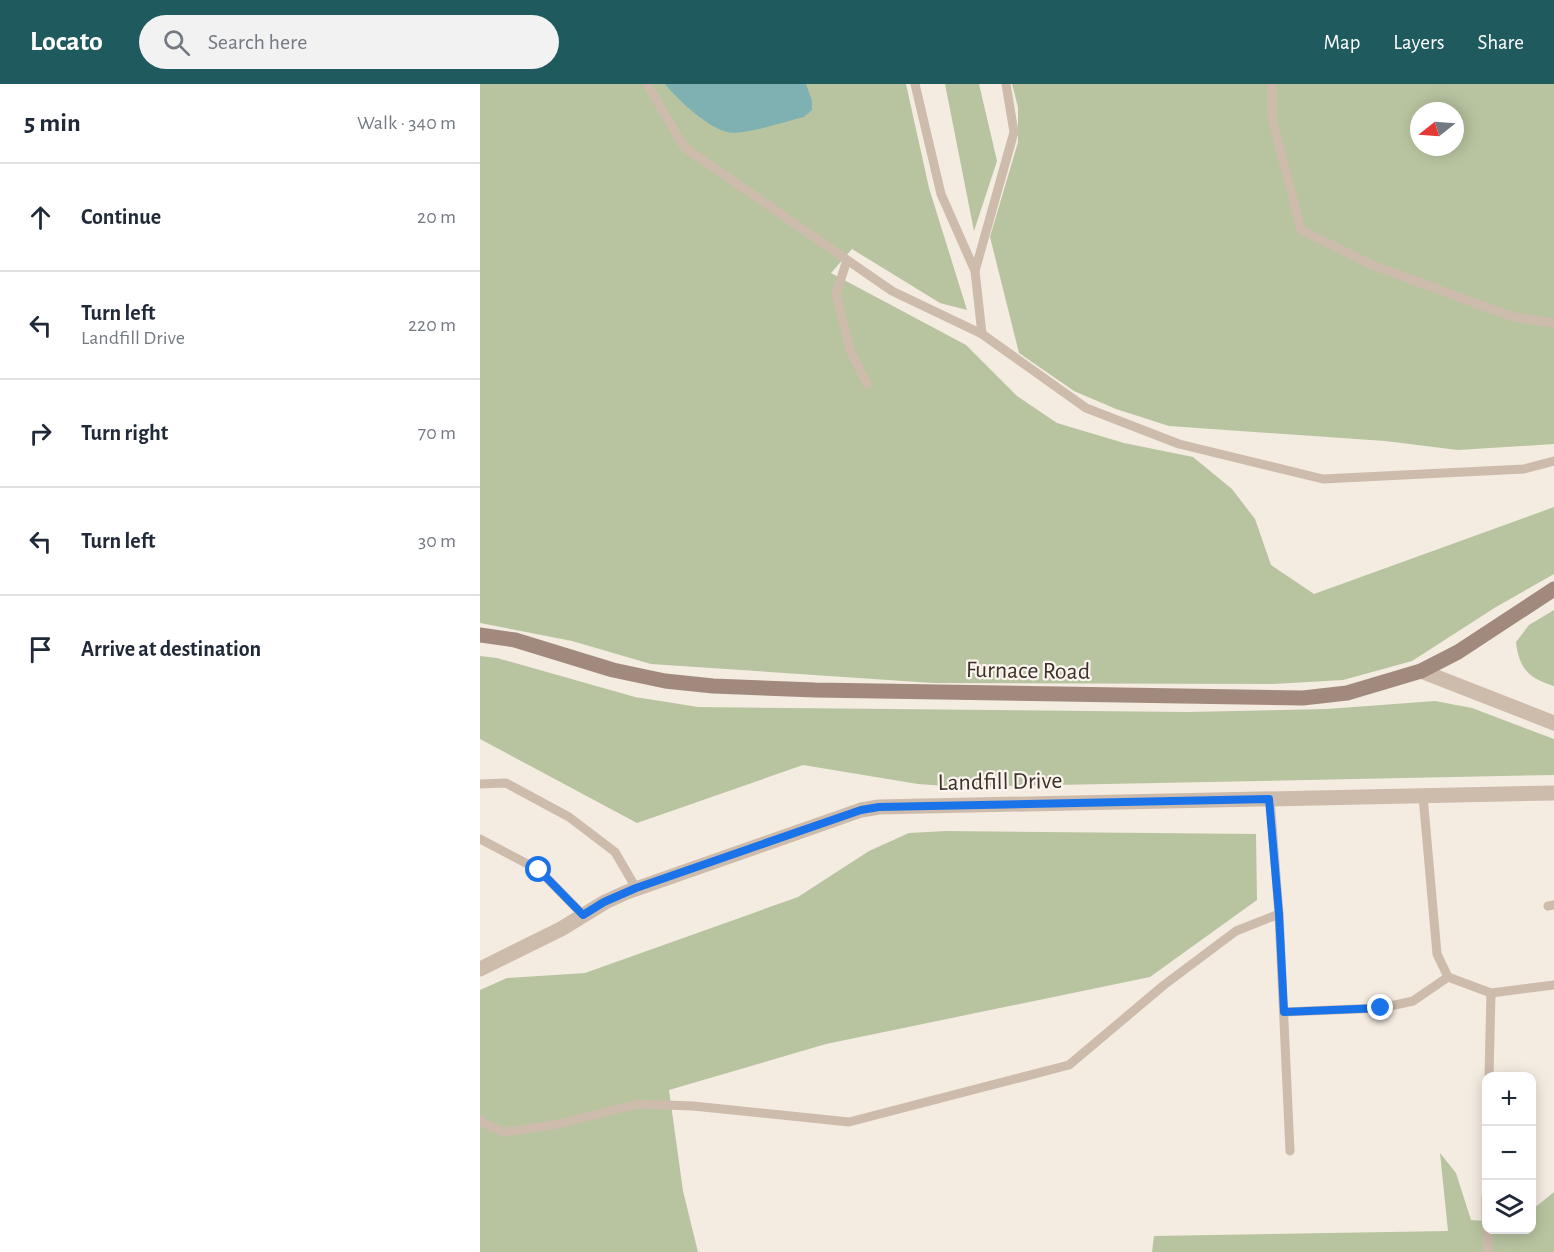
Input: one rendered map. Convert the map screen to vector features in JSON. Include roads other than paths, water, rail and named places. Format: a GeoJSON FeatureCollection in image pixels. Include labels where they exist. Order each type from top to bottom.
{"type":"FeatureCollection","features":[{"type":"Feature","properties":{"kind":"main road","name":"Furnace Road"},"geometry":{"type":"LineString","coordinates":[[480,635],[515,640],[613,670],[665,681],[736,687],[1303,698],[1347,693],[1421,671],[1458,652],[1554,589]]}},
{"type":"Feature","properties":{"kind":"street"},"geometry":{"type":"LineString","coordinates":[[1421,671],[1554,723]]}},
{"type":"Feature","properties":{"kind":"street","name":"Landfill Drive"},"geometry":{"type":"LineString","coordinates":[[480,969],[561,929],[604,902],[636,888],[861,810],[879,807],[1554,793]]}},
{"type":"Feature","properties":{"kind":"lane"},"geometry":{"type":"LineString","coordinates":[[647,84],[684,147],[892,291],[982,334],[1086,408],[1179,444],[1323,479],[1524,469],[1554,460]]}},
{"type":"Feature","properties":{"kind":"lane"},"geometry":{"type":"LineString","coordinates":[[915,84],[941,194],[975,271],[982,334]]}},
{"type":"Feature","properties":{"kind":"lane"},"geometry":{"type":"LineString","coordinates":[[975,271],[1014,132],[1006,84]]}},
{"type":"Feature","properties":{"kind":"lane"},"geometry":{"type":"LineString","coordinates":[[1272,84],[1272,118],[1301,230],[1383,269],[1513,317],[1554,323]]}},
{"type":"Feature","properties":{"kind":"lane"},"geometry":{"type":"LineString","coordinates":[[847,260],[836,294],[850,350],[867,384]]}},
{"type":"Feature","properties":{"kind":"lane"},"geometry":{"type":"LineString","coordinates":[[480,784],[506,783],[568,817],[615,852],[636,888]]}},
{"type":"Feature","properties":{"kind":"lane"},"geometry":{"type":"LineString","coordinates":[[1423,796],[1437,954],[1448,977],[1491,993],[1554,985]]}},
{"type":"Feature","properties":{"kind":"lane"},"geometry":{"type":"LineString","coordinates":[[1269,799],[1279,914],[1290,1151]]}},
{"type":"Feature","properties":{"kind":"lane"},"geometry":{"type":"LineString","coordinates":[[480,839],[539,870],[583,915]]}},
{"type":"Feature","properties":{"kind":"lane"},"geometry":{"type":"LineString","coordinates":[[480,1119],[483,1123],[504,1132],[554,1125],[638,1104],[693,1106],[849,1122],[1069,1065],[1164,985],[1236,931],[1279,914]]}},
{"type":"Feature","properties":{"kind":"lane"},"geometry":{"type":"LineString","coordinates":[[1284,1012],[1381,1008],[1413,1001],[1448,977]]}},
{"type":"Feature","properties":{"kind":"lane"},"geometry":{"type":"LineString","coordinates":[[1489,1072],[1491,993]]}},
{"type":"Feature","properties":{"kind":"lane"},"geometry":{"type":"LineString","coordinates":[[1487,1234],[1488,1252]]}},
{"type":"Feature","properties":{"kind":"water"},"geometry":{"type":"Polygon","coordinates":[[[665,84],[806,84],[812,101],[812,110],[804,117],[765,128],[727,132],[702,119],[677,98],[665,84]]]}}]}
